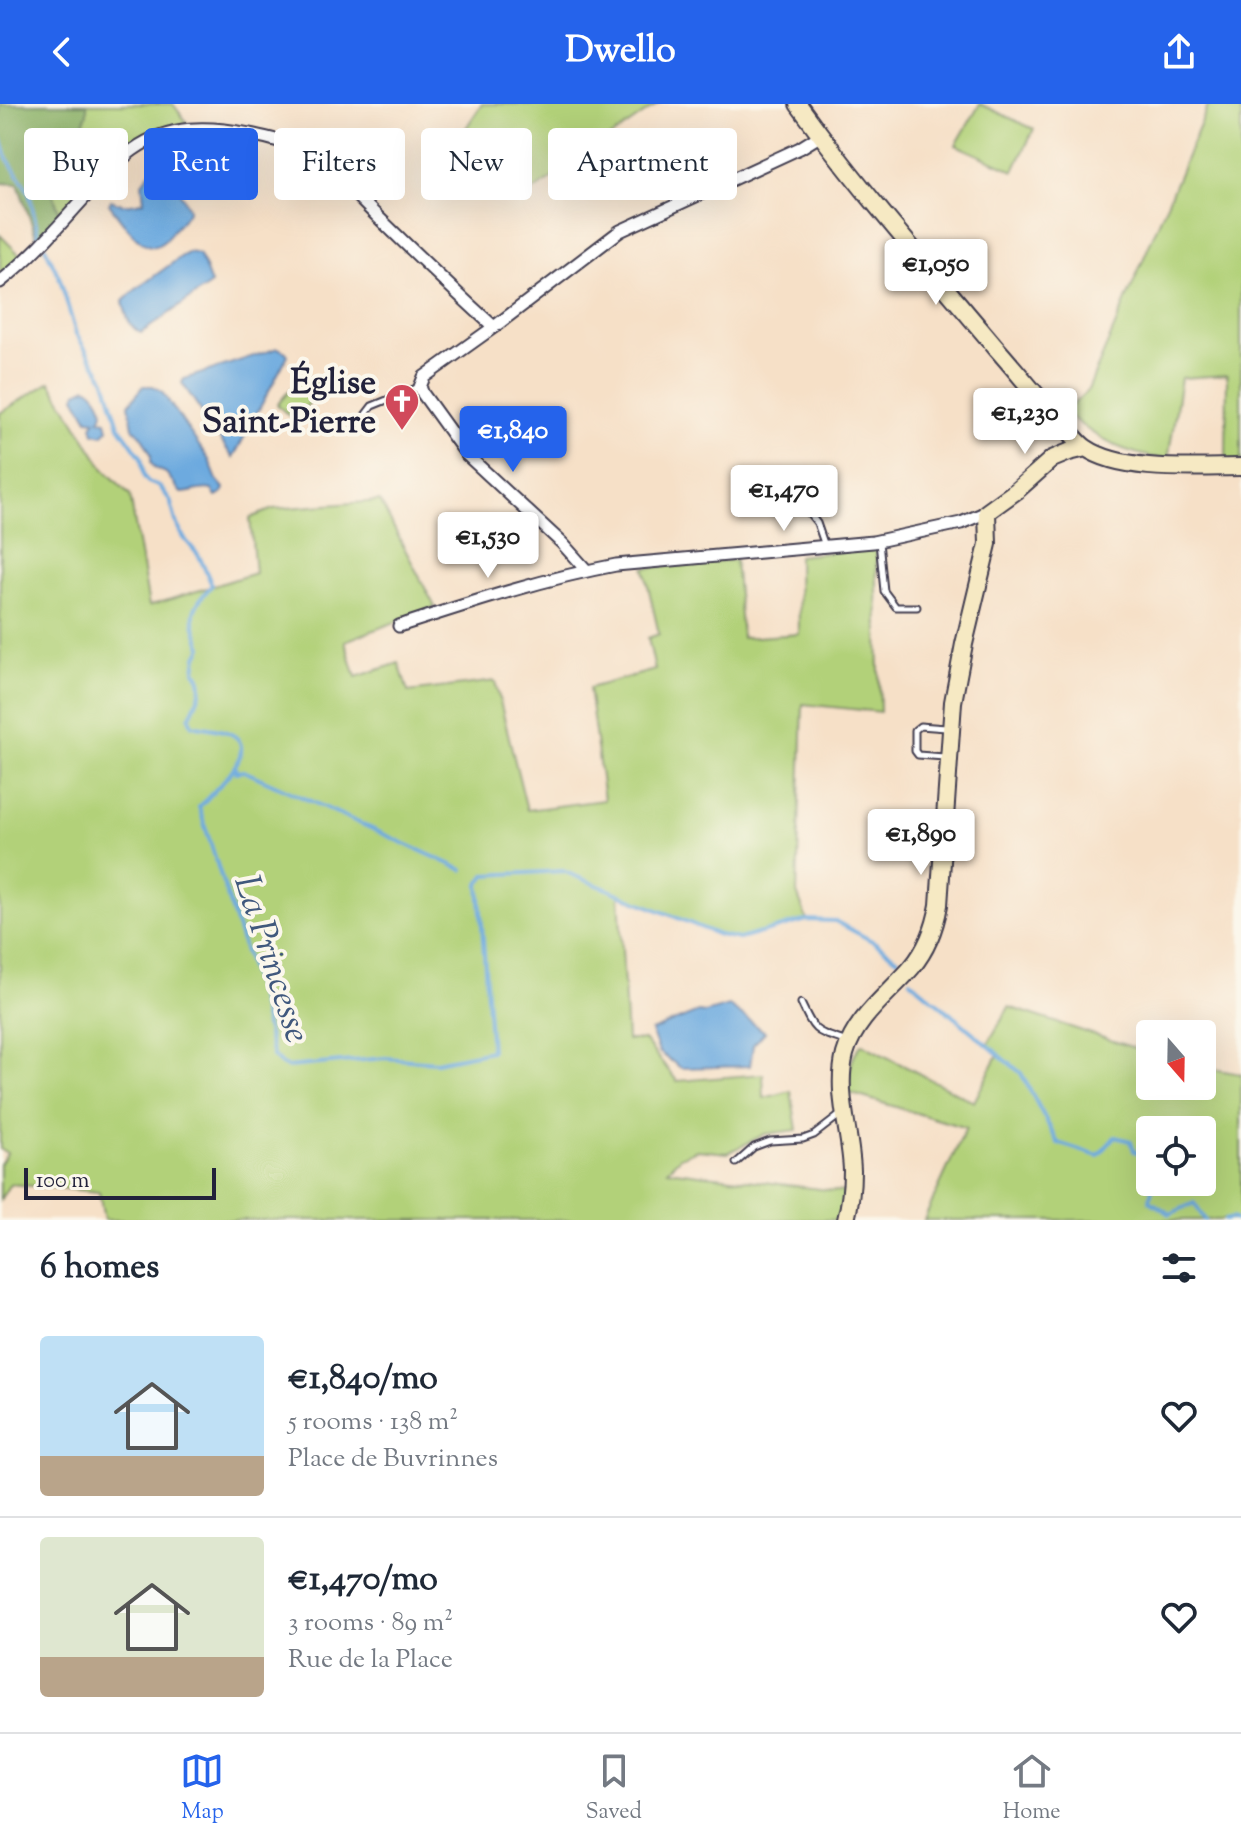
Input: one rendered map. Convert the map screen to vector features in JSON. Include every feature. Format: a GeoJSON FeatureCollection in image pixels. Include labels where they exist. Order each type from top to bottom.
{"type":"FeatureCollection","features":[{"type":"Feature","properties":{"kind":"street"},"geometry":{"type":"LineString","coordinates":[[798,104],[1049,411],[1086,448],[1110,458],[1144,465],[1241,467]]}},
{"type":"Feature","properties":{"kind":"street"},"geometry":{"type":"LineString","coordinates":[[0,282],[36,251],[116,163],[133,149],[174,131],[215,128],[280,141],[309,155],[494,327]]}},
{"type":"Feature","properties":{"kind":"street"},"geometry":{"type":"LineString","coordinates":[[587,571],[562,543],[467,455],[423,394],[420,387],[424,377],[620,231],[791,152],[821,135]]}},
{"type":"Feature","properties":{"kind":"street"},"geometry":{"type":"LineString","coordinates":[[399,626],[616,565],[879,541],[961,523],[987,512],[1052,459],[1086,448]]}},
{"type":"Feature","properties":{"kind":"street"},"geometry":{"type":"LineString","coordinates":[[846,1220],[852,1169],[843,1087],[844,1063],[859,1025],[913,965],[927,945],[935,925],[953,702],[988,544],[987,512]]}},
{"type":"Feature","properties":{"kind":"lane"},"geometry":{"type":"LineString","coordinates":[[353,431],[372,406],[420,387]]}},
{"type":"Feature","properties":{"kind":"lane"},"geometry":{"type":"LineString","coordinates":[[809,513],[817,523],[825,547]]}},
{"type":"Feature","properties":{"kind":"lane"},"geometry":{"type":"LineString","coordinates":[[879,541],[884,591],[896,607],[917,607]]}},
{"type":"Feature","properties":{"kind":"lane"},"geometry":{"type":"LineString","coordinates":[[950,757],[918,755],[915,751],[915,730],[920,726],[951,729]]}},
{"type":"Feature","properties":{"kind":"lane"},"geometry":{"type":"LineString","coordinates":[[801,1003],[818,1032],[850,1043]]}},
{"type":"Feature","properties":{"kind":"lane"},"geometry":{"type":"LineString","coordinates":[[736,1163],[754,1147],[770,1141],[803,1139],[814,1135],[845,1110]]}},
{"type":"Feature","properties":{"kind":"green space"},"geometry":{"type":"Polygon","coordinates":[[[0,104],[87,104],[82,128],[24,128],[24,200],[55,200],[61,217],[38,242],[18,184],[0,183],[0,104]]]}},
{"type":"Feature","properties":{"kind":"green space"},"geometry":{"type":"Polygon","coordinates":[[[87,104],[173,104],[188,124],[174,128],[144,128],[144,138],[128,147],[128,128],[82,128],[87,104]]]}},
{"type":"Feature","properties":{"kind":"green space"},"geometry":{"type":"Polygon","coordinates":[[[482,104],[658,104],[624,128],[548,128],[548,181],[532,192],[532,128],[466,128],[482,104]]]}},
{"type":"Feature","properties":{"kind":"green space"},"geometry":{"type":"Polygon","coordinates":[[[980,104],[1034,129],[1014,171],[956,145],[980,104]]]}},
{"type":"Feature","properties":{"kind":"green space"},"geometry":{"type":"Polygon","coordinates":[[[1209,104],[1241,104],[1241,461],[1226,461],[1227,375],[1181,378],[1168,460],[1113,445],[1065,412],[1088,390],[1209,104]]]}},
{"type":"Feature","properties":{"kind":"green space"},"geometry":{"type":"Polygon","coordinates":[[[55,200],[75,200],[61,217],[55,200]]]}},
{"type":"Feature","properties":{"kind":"green space"},"geometry":{"type":"Polygon","coordinates":[[[0,235],[23,258],[0,275],[0,235]]]}},
{"type":"Feature","properties":{"kind":"green space"},"geometry":{"type":"Polygon","coordinates":[[[305,372],[323,388],[294,420],[277,405],[305,372]]]}},
{"type":"Feature","properties":{"kind":"green space"},"geometry":{"type":"Polygon","coordinates":[[[50,382],[104,469],[130,495],[149,606],[255,573],[250,518],[273,509],[380,501],[435,607],[345,641],[356,677],[399,663],[408,692],[495,681],[527,810],[604,800],[589,688],[655,670],[648,638],[659,634],[644,568],[735,560],[742,638],[799,634],[798,556],[876,547],[880,712],[803,704],[797,893],[807,920],[739,939],[719,935],[619,895],[627,1040],[644,1040],[677,1081],[763,1074],[764,1098],[791,1091],[797,1130],[765,1134],[728,1153],[697,1150],[680,1157],[667,1170],[844,1192],[840,1220],[104,1220],[99,1192],[10,1184],[0,1200],[0,1164],[7,1153],[0,1149],[0,413],[50,382]]]}},
{"type":"Feature","properties":{"kind":"green space"},"geometry":{"type":"Polygon","coordinates":[[[1009,1007],[1136,1048],[1136,1100],[1216,1100],[1216,1070],[1241,1074],[1241,1220],[924,1220],[966,1128],[849,1093],[852,1061],[862,1044],[974,1102],[998,1055],[987,1045],[1009,1007]]]}},
{"type":"Feature","properties":{"kind":"water"},"geometry":{"type":"Polygon","coordinates":[[[144,180],[144,200],[184,200],[189,209],[166,239],[155,246],[149,246],[136,237],[109,204],[111,200],[127,204],[144,201],[142,183],[144,180]]]}},
{"type":"Feature","properties":{"kind":"water"},"geometry":{"type":"Polygon","coordinates":[[[190,252],[198,254],[211,284],[141,333],[128,320],[123,301],[190,252]]]}},
{"type":"Feature","properties":{"kind":"water"},"geometry":{"type":"Polygon","coordinates":[[[278,348],[288,355],[233,458],[182,383],[184,379],[278,348]]]}},
{"type":"Feature","properties":{"kind":"water"},"geometry":{"type":"Polygon","coordinates":[[[144,386],[153,386],[162,392],[209,460],[224,488],[222,494],[216,497],[208,489],[181,493],[166,473],[154,468],[151,454],[141,435],[133,428],[129,404],[144,386]]]}},
{"type":"Feature","properties":{"kind":"water"},"geometry":{"type":"Polygon","coordinates":[[[87,387],[98,397],[102,407],[99,420],[106,421],[108,429],[102,435],[94,433],[92,426],[96,420],[88,419],[75,397],[77,392],[87,387]]]}},
{"type":"Feature","properties":{"kind":"water"},"geometry":{"type":"Polygon","coordinates":[[[729,1006],[765,1032],[753,1045],[750,1066],[681,1068],[659,1052],[651,1031],[698,1012],[729,1006]]]}},
{"type":"Feature","properties":{"kind":"waterway","name":"La Princesse"},"geometry":{"type":"LineString","coordinates":[[0,134],[7,158],[29,192],[39,238]]}},
{"type":"Feature","properties":{"kind":"waterway","name":"La Princesse"},"geometry":{"type":"LineString","coordinates":[[45,247],[60,279],[76,334],[105,380],[119,426],[141,457],[144,477],[160,487],[170,500],[177,525],[199,556],[212,585],[199,601],[194,614],[202,647],[195,671],[201,688],[189,718],[192,725],[229,733],[239,740],[241,749],[232,770],[199,807],[259,996],[273,1056],[281,1064],[287,1067],[385,1058],[436,1062],[491,1051],[479,884],[485,875],[563,871],[719,935],[739,939],[807,920],[835,921],[898,959]]}},
{"type":"Feature","properties":{"kind":"waterway"},"geometry":{"type":"LineString","coordinates":[[235,767],[236,772],[244,771],[463,870]]}},
{"type":"Feature","properties":{"kind":"waterway","name":"La Princesse"},"geometry":{"type":"LineString","coordinates":[[910,980],[1021,1073],[1058,1143],[1098,1156],[1115,1137],[1131,1141],[1136,1152]]}},
{"type":"Feature","properties":{"kind":"waterway","name":"La Princesse"},"geometry":{"type":"LineString","coordinates":[[1151,1196],[1150,1201],[1170,1214],[1194,1203],[1205,1220]]}},
{"type":"Feature","properties":{"kind":"waterway","name":"La Princesse"},"geometry":{"type":"LineString","coordinates":[[1225,1220],[1236,1220]]}},
{"type":"Feature","properties":{"kind":"place","name":"Église Saint-Pierre"},"geometry":{"type":"Point","coordinates":[402,432]}}]}
